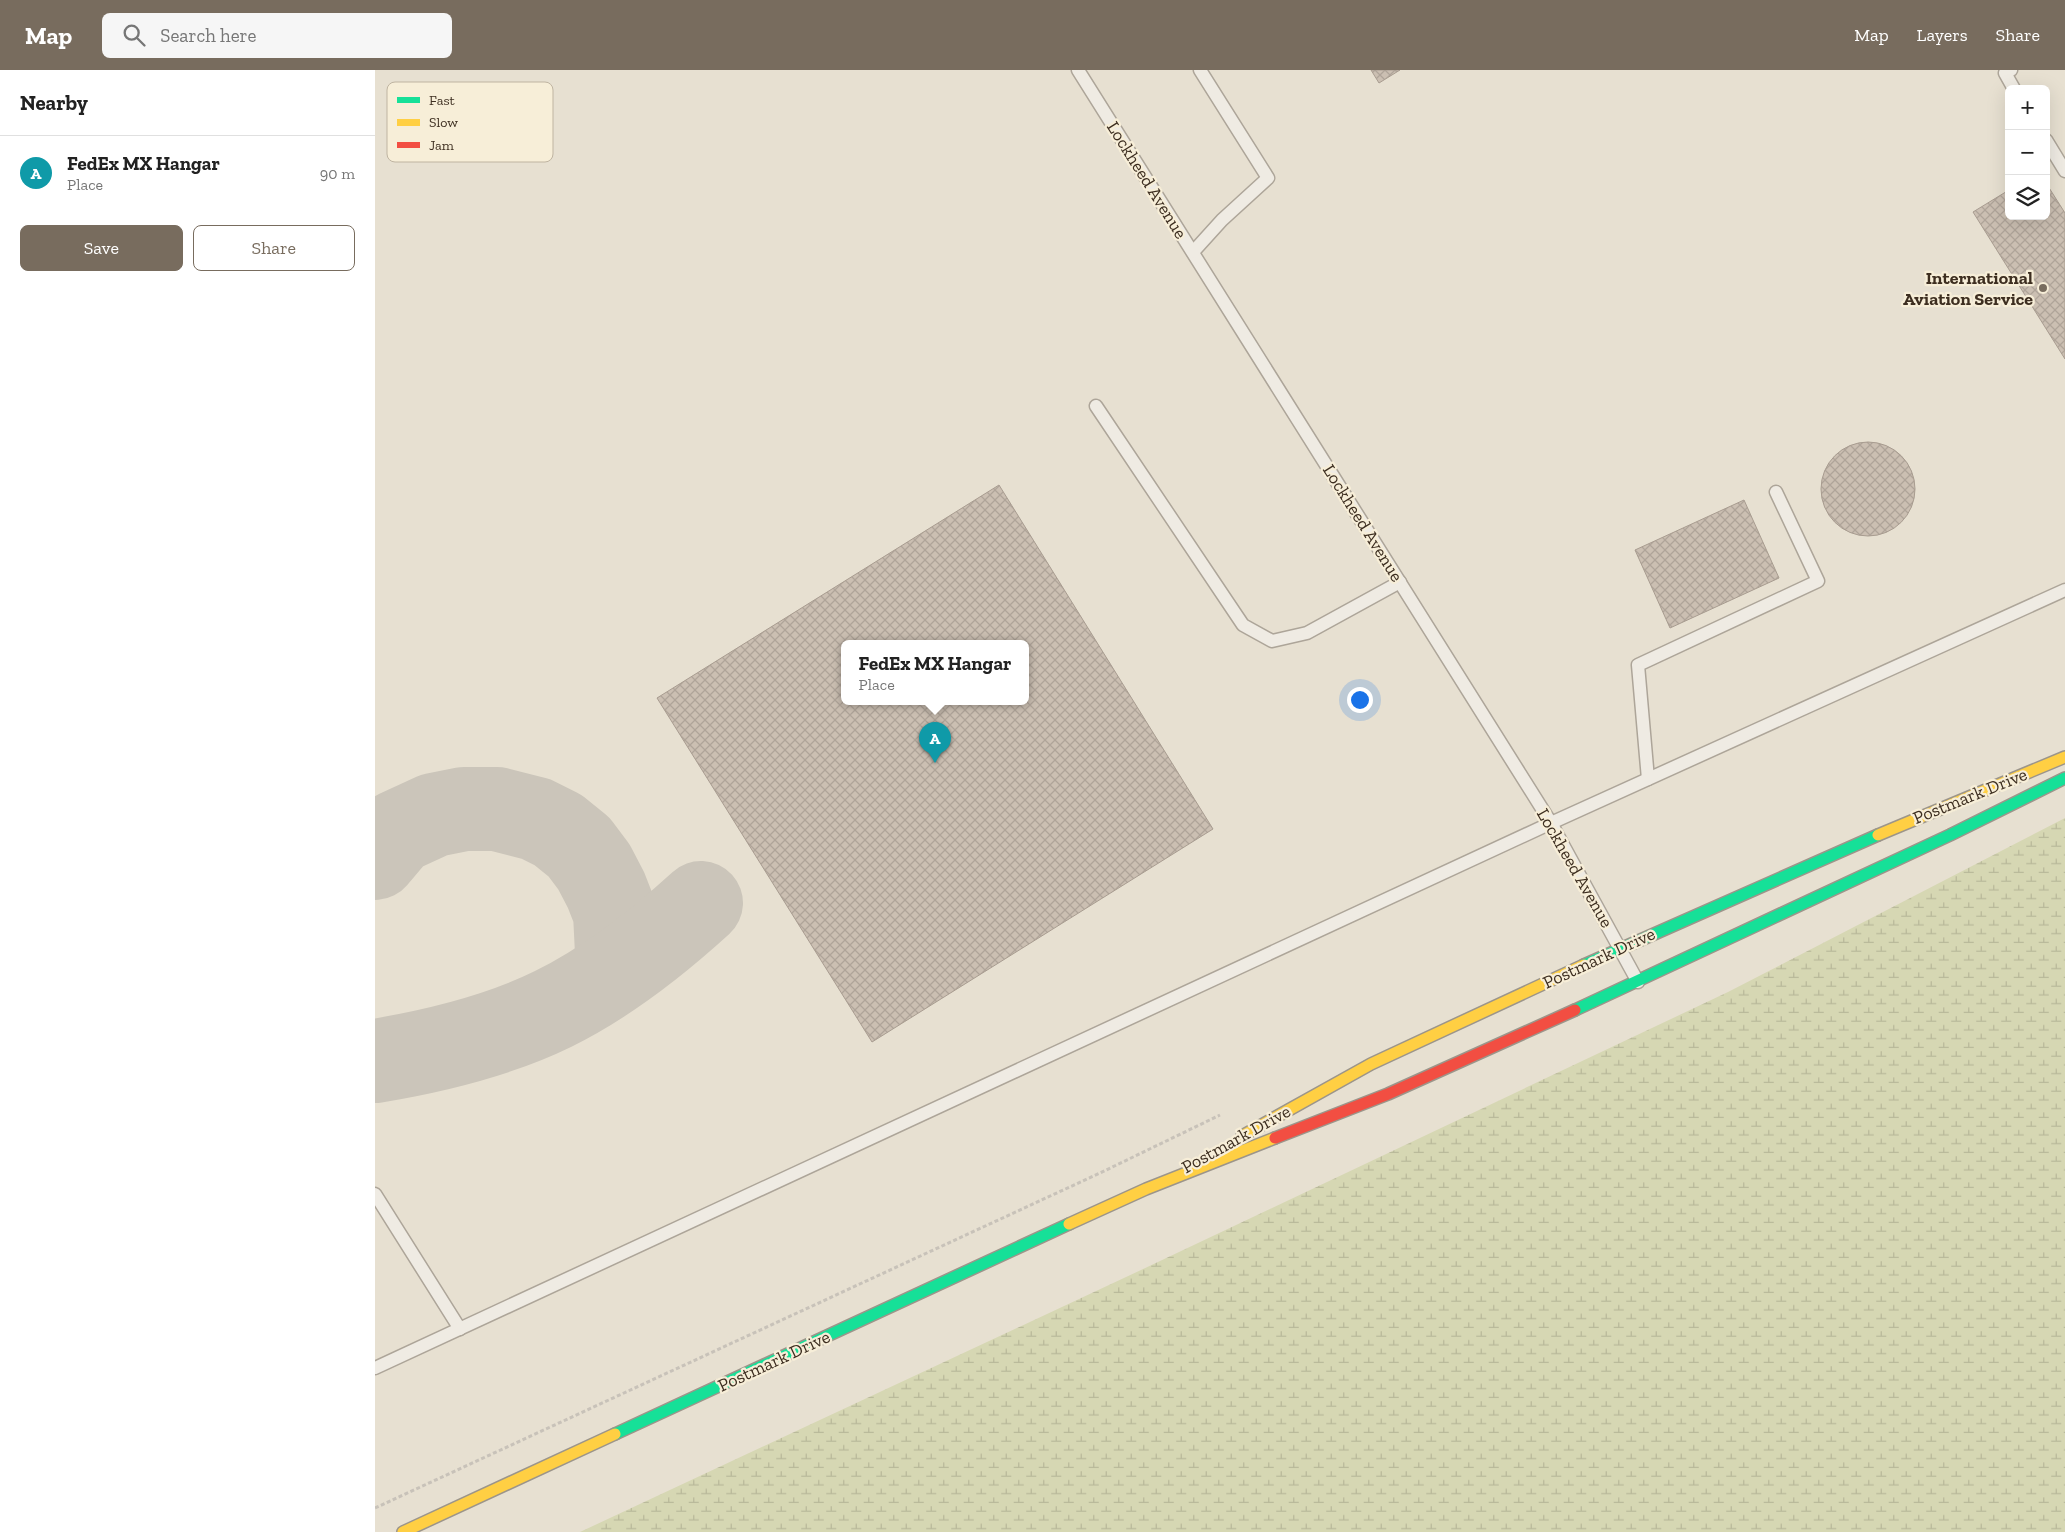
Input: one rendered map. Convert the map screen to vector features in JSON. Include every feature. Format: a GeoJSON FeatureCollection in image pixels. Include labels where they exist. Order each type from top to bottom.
{"type":"FeatureCollection","features":[{"type":"Feature","properties":{"kind":"street","name":"Postmark Drive"},"geometry":{"type":"LineString","coordinates":[[1146,1189],[1371,1064],[1620,948],[1927,813],[2065,758]]}},
{"type":"Feature","properties":{"kind":"street","name":"Postmark Drive"},"geometry":{"type":"LineString","coordinates":[[403,1532],[1146,1189],[1388,1094],[1638,982],[1951,835],[2065,778]]}},
{"type":"Feature","properties":{"kind":"lane","name":"Lockheed Avenue"},"geometry":{"type":"LineString","coordinates":[[1078,70],[1551,823],[1638,982]]}},
{"type":"Feature","properties":{"kind":"lane"},"geometry":{"type":"LineString","coordinates":[[1193,252],[1222,220],[1268,178],[1200,70]]}},
{"type":"Feature","properties":{"kind":"lane"},"geometry":{"type":"LineString","coordinates":[[2011,70],[2005,73],[2012,85]]}},
{"type":"Feature","properties":{"kind":"lane"},"geometry":{"type":"LineString","coordinates":[[2050,147],[2065,171]]}},
{"type":"Feature","properties":{"kind":"lane"},"geometry":{"type":"LineString","coordinates":[[1096,406],[1243,625],[1272,641],[1307,633],[1400,582]]}},
{"type":"Feature","properties":{"kind":"lane"},"geometry":{"type":"LineString","coordinates":[[1648,779],[1638,665],[1818,581],[1776,492]]}},
{"type":"Feature","properties":{"kind":"lane"},"geometry":{"type":"LineString","coordinates":[[375,1368],[1551,823],[2065,590]]}},
{"type":"Feature","properties":{"kind":"lane"},"geometry":{"type":"LineString","coordinates":[[375,1194],[459,1329]]}},
{"type":"Feature","properties":{"kind":"green space"},"geometry":{"type":"Polygon","coordinates":[[[2065,818],[2065,1532],[580,1532],[1141,1270],[1728,992],[2065,818]]]}},
{"type":"Feature","properties":{"kind":"building"},"geometry":{"type":"Polygon","coordinates":[[[1371,70],[1400,70],[1379,83],[1371,70]]]}},
{"type":"Feature","properties":{"kind":"building","name":"International Aviation Service"},"geometry":{"type":"Polygon","coordinates":[[[2050,189],[2065,213],[2065,359],[1973,212],[2005,192],[2005,220],[2050,220],[2050,189]]]}},
{"type":"Feature","properties":{"kind":"building"},"geometry":{"type":"Polygon","coordinates":[[[1868,442],[1886,446],[1901,456],[1911,471],[1915,489],[1911,507],[1901,522],[1886,532],[1868,536],[1850,532],[1835,522],[1825,507],[1821,489],[1825,471],[1835,456],[1850,446],[1868,442]]]}},
{"type":"Feature","properties":{"kind":"building"},"geometry":{"type":"Polygon","coordinates":[[[999,485],[1213,829],[872,1042],[657,698],[999,485]]]}},
{"type":"Feature","properties":{"kind":"building"},"geometry":{"type":"Polygon","coordinates":[[[1744,500],[1779,578],[1670,628],[1635,550],[1744,500]]]}},
{"type":"Feature","properties":{"kind":"taxiway"},"geometry":{"type":"LineString","coordinates":[[375,858],[397,832],[434,815],[464,809],[497,809],[536,819],[558,830],[579,847],[594,867],[615,913],[617,953]]}},
{"type":"Feature","properties":{"kind":"taxiway"},"geometry":{"type":"LineString","coordinates":[[375,1061],[488,1035],[553,1009],[593,987],[631,961],[701,903]]}},
{"type":"Feature","properties":{"kind":"traffic: fast"},"geometry":{"type":"LineString","coordinates":[[1575,1010],[1950,835],[2065,778]]}},
{"type":"Feature","properties":{"kind":"traffic: fast"},"geometry":{"type":"LineString","coordinates":[[1584,965],[1878,835]]}},
{"type":"Feature","properties":{"kind":"traffic: fast"},"geometry":{"type":"LineString","coordinates":[[615,1434],[1069,1224]]}},
{"type":"Feature","properties":{"kind":"traffic: slow"},"geometry":{"type":"LineString","coordinates":[[1878,835],[2065,757]]}},
{"type":"Feature","properties":{"kind":"traffic: slow"},"geometry":{"type":"LineString","coordinates":[[1242,1136],[1371,1064],[1584,965]]}},
{"type":"Feature","properties":{"kind":"traffic: slow"},"geometry":{"type":"LineString","coordinates":[[1069,1224],[1146,1189],[1275,1138]]}},
{"type":"Feature","properties":{"kind":"traffic: slow"},"geometry":{"type":"LineString","coordinates":[[403,1532],[615,1434]]}},
{"type":"Feature","properties":{"kind":"traffic: jam"},"geometry":{"type":"LineString","coordinates":[[1275,1138],[1388,1094],[1575,1010]]}},
{"type":"Feature","properties":{"kind":"place","name":"International Aviation Service"},"geometry":{"type":"Point","coordinates":[2043,288]}},
{"type":"Feature","properties":{"kind":"place","name":"FedEx MX Hangar"},"geometry":{"type":"Point","coordinates":[935,763]}}]}
